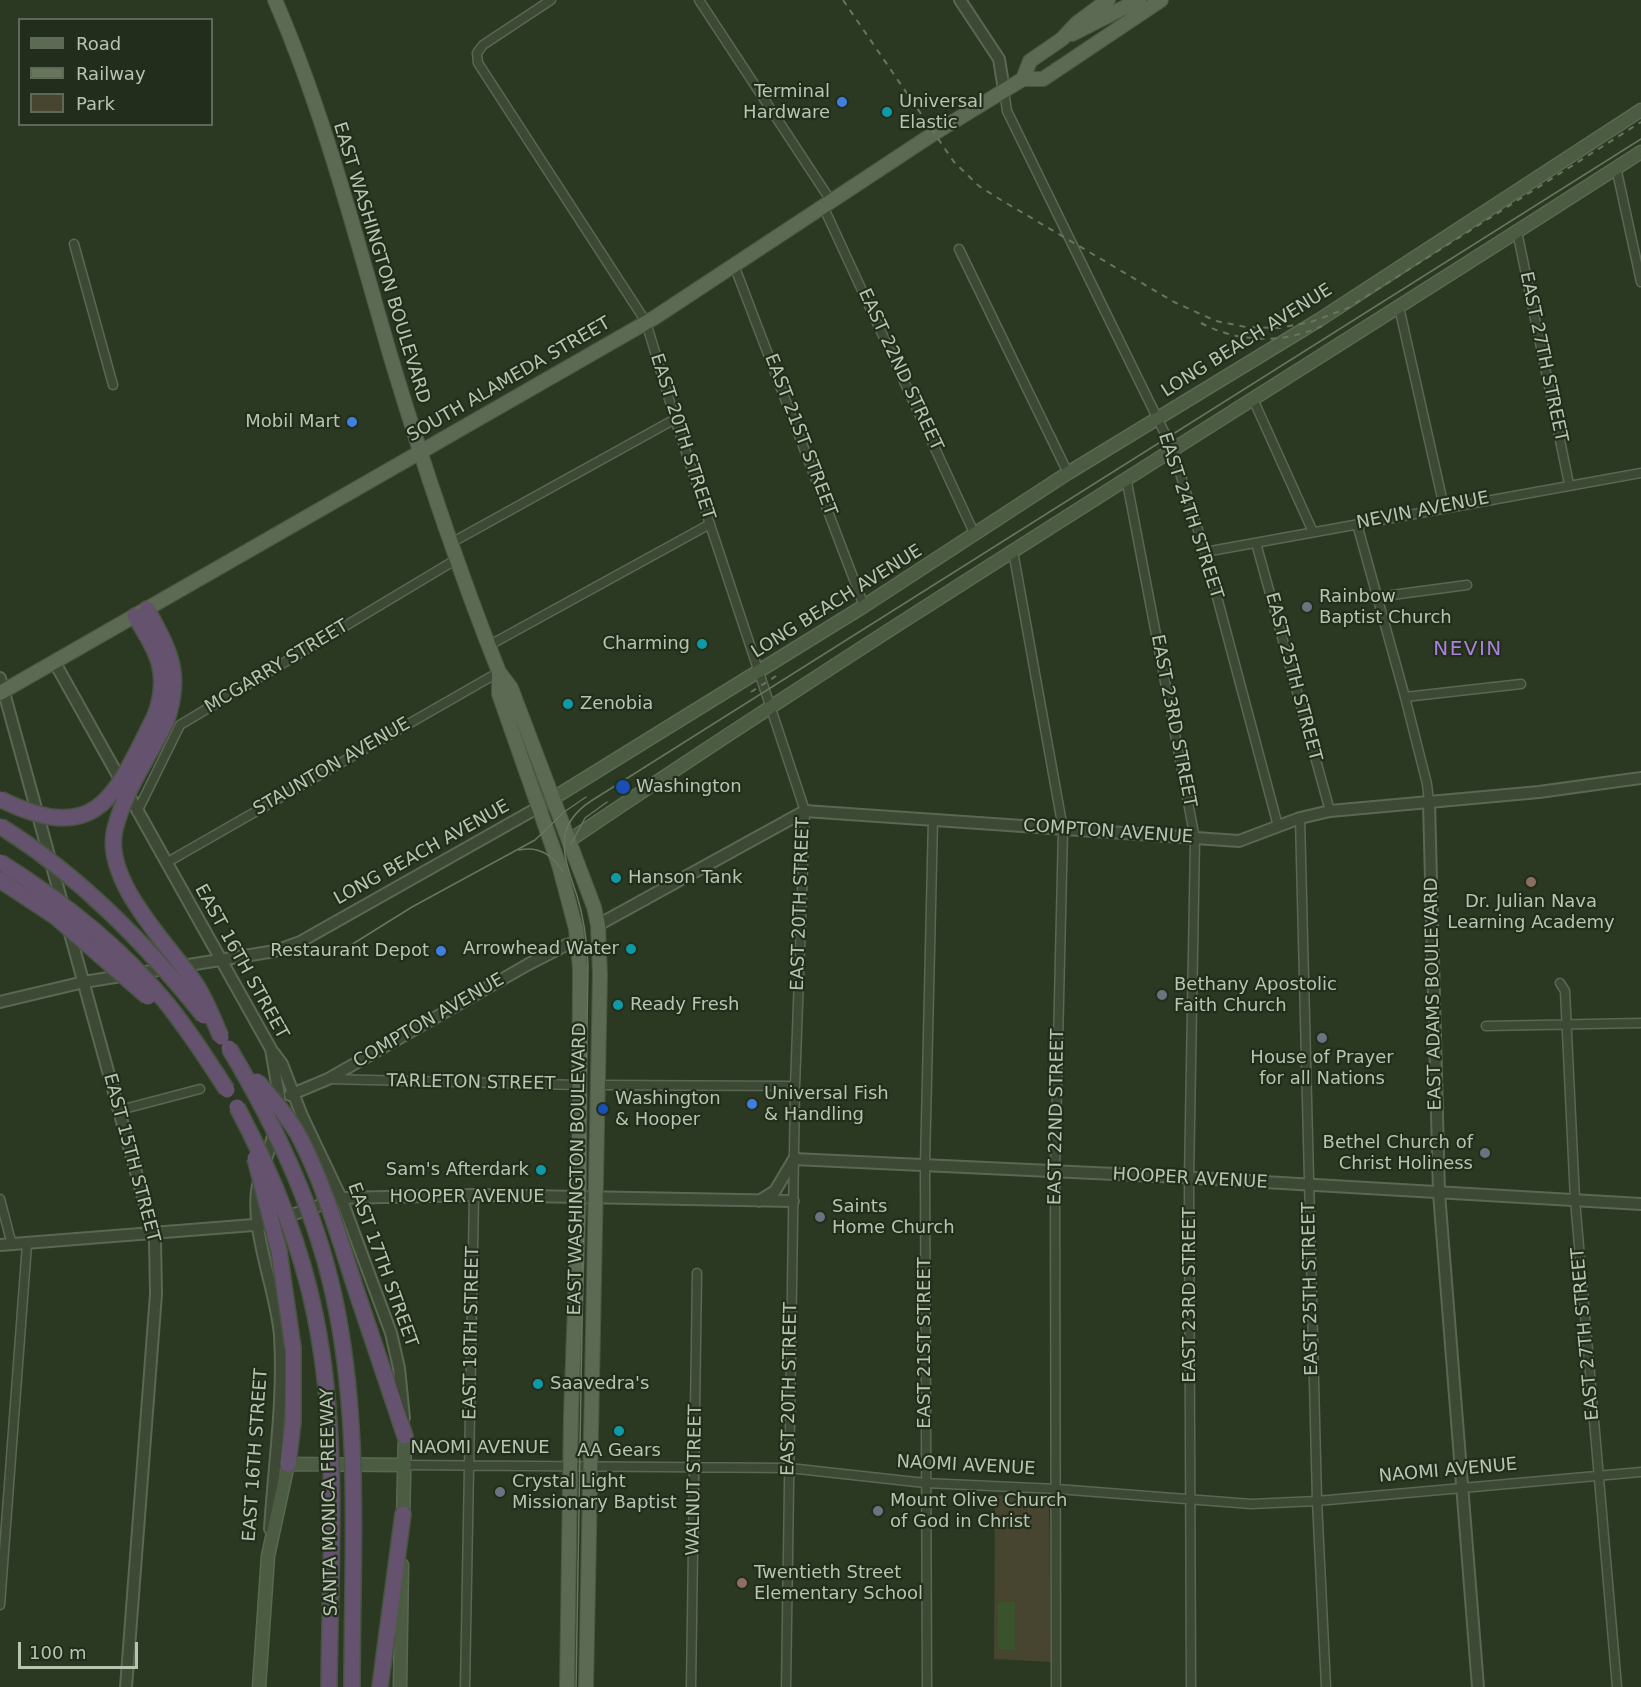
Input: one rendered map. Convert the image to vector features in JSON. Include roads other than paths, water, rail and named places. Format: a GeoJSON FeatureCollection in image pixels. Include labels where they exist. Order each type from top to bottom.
{"type":"FeatureCollection","features":[{"type":"Feature","properties":{"kind":"highway"},"geometry":{"type":"LineString","coordinates":[[141,613],[162,668],[160,719],[114,831],[117,869],[146,916],[197,986],[225,1042],[284,1114],[300,1138],[321,1186],[405,1436]]}},
{"type":"Feature","properties":{"kind":"highway"},"geometry":{"type":"LineString","coordinates":[[0,799],[31,814],[50,819],[70,818],[96,808],[120,786],[160,719]]}},
{"type":"Feature","properties":{"kind":"highway","name":"SANTA MONICA FREEWAY"},"geometry":{"type":"LineString","coordinates":[[0,826],[31,846],[75,880],[133,933],[225,1042],[260,1099],[290,1163],[323,1253],[337,1310],[351,1419],[352,1687]]}},
{"type":"Feature","properties":{"kind":"highway","name":"SANTA MONICA FREEWAY"},"geometry":{"type":"LineString","coordinates":[[0,862],[43,890],[127,962],[163,999],[227,1090],[260,1149],[293,1232],[320,1342],[329,1425],[329,1687]]}},
{"type":"Feature","properties":{"kind":"highway"},"geometry":{"type":"LineString","coordinates":[[0,880],[56,917],[114,965],[152,1001],[227,1090]]}},
{"type":"Feature","properties":{"kind":"highway"},"geometry":{"type":"LineString","coordinates":[[237,1107],[258,1167],[279,1251],[293,1348],[293,1422],[288,1464]]}},
{"type":"Feature","properties":{"kind":"highway"},"geometry":{"type":"LineString","coordinates":[[380,1687],[403,1514]]}},
{"type":"Feature","properties":{"kind":"main road","name":"EAST WASHINGTON BOULEVARD"},"geometry":{"type":"LineString","coordinates":[[275,0],[329,146],[420,452],[451,543],[488,646],[499,672],[511,688],[555,799],[575,837],[598,925],[598,1085],[586,1687]]}},
{"type":"Feature","properties":{"kind":"main road","name":"SOUTH ALAMEDA STREET"},"geometry":{"type":"LineString","coordinates":[[1023,79],[1030,61],[1062,39],[1077,23],[1108,0]]}},
{"type":"Feature","properties":{"kind":"main road","name":"SOUTH ALAMEDA STREET"},"geometry":{"type":"LineString","coordinates":[[1,687],[55,663],[646,322],[1004,90],[1023,79],[1043,79],[1161,0]]}},
{"type":"Feature","properties":{"kind":"main road"},"geometry":{"type":"LineString","coordinates":[[1062,39],[1133,2]]}},
{"type":"Feature","properties":{"kind":"main road"},"geometry":{"type":"LineString","coordinates":[[1087,49],[1133,2]]}},
{"type":"Feature","properties":{"kind":"main road","name":"LONG BEACH AVENUE"},"geometry":{"type":"LineString","coordinates":[[539,807],[760,672],[1068,473],[1318,320],[1641,110]]}},
{"type":"Feature","properties":{"kind":"main road"},"geometry":{"type":"LineString","coordinates":[[545,825],[557,840],[564,843],[575,837],[1126,477],[1399,307],[1641,152]]}},
{"type":"Feature","properties":{"kind":"main road","name":"EAST WASHINGTON BOULEVARD"},"geometry":{"type":"LineString","coordinates":[[499,672],[499,694],[565,885],[577,942],[579,1197],[567,1687]]}},
{"type":"Feature","properties":{"kind":"main road","name":"EAST 17TH STREET"},"geometry":{"type":"LineString","coordinates":[[400,1687],[405,1436]]}},
{"type":"Feature","properties":{"kind":"main road","name":"EAST 16TH STREET"},"geometry":{"type":"LineString","coordinates":[[259,1687],[268,1556],[288,1464]]}},
{"type":"Feature","properties":{"kind":"main road","name":"NAOMI AVENUE"},"geometry":{"type":"LineString","coordinates":[[288,1464],[405,1465]]}},
{"type":"Feature","properties":{"kind":"street","name":"EAST 20TH STREET"},"geometry":{"type":"LineString","coordinates":[[551,0],[483,45],[477,53],[478,63],[646,322],[675,419],[805,811],[795,1086],[786,1687]]}},
{"type":"Feature","properties":{"kind":"street","name":"EAST 22ND STREET"},"geometry":{"type":"LineString","coordinates":[[699,0],[827,203],[975,535]]}},
{"type":"Feature","properties":{"kind":"street"},"geometry":{"type":"LineString","coordinates":[[960,0],[999,58],[1004,90]]}},
{"type":"Feature","properties":{"kind":"street","name":"EAST 24TH STREET"},"geometry":{"type":"LineString","coordinates":[[1004,90],[1006,111],[1172,448],[1205,552],[1278,826]]}},
{"type":"Feature","properties":{"kind":"street"},"geometry":{"type":"LineString","coordinates":[[1616,168],[1641,282]]}},
{"type":"Feature","properties":{"kind":"street","name":"EAST 27TH STREET"},"geometry":{"type":"LineString","coordinates":[[1517,231],[1569,484]]}},
{"type":"Feature","properties":{"kind":"street"},"geometry":{"type":"LineString","coordinates":[[74,244],[113,385]]}},
{"type":"Feature","properties":{"kind":"street"},"geometry":{"type":"LineString","coordinates":[[959,249],[1068,473]]}},
{"type":"Feature","properties":{"kind":"street","name":"EAST 21ST STREET"},"geometry":{"type":"LineString","coordinates":[[734,265],[864,606]]}},
{"type":"Feature","properties":{"kind":"street"},"geometry":{"type":"LineString","coordinates":[[1399,307],[1444,507]]}},
{"type":"Feature","properties":{"kind":"street"},"geometry":{"type":"LineString","coordinates":[[1253,399],[1313,532]]}},
{"type":"Feature","properties":{"kind":"street"},"geometry":{"type":"LineString","coordinates":[[451,543],[675,419]]}},
{"type":"Feature","properties":{"kind":"street","name":"NEVIN AVENUE"},"geometry":{"type":"LineString","coordinates":[[1205,552],[1641,472]]}},
{"type":"Feature","properties":{"kind":"street","name":"EAST 23RD STREET"},"geometry":{"type":"LineString","coordinates":[[1126,477],[1195,839],[1189,1178],[1191,1687]]}},
{"type":"Feature","properties":{"kind":"street"},"geometry":{"type":"LineString","coordinates":[[488,646],[710,524]]}},
{"type":"Feature","properties":{"kind":"street","name":"EAST ADAMS BOULEVARD"},"geometry":{"type":"LineString","coordinates":[[1357,524],[1405,698],[1427,784],[1429,802],[1439,1193],[1478,1687]]}},
{"type":"Feature","properties":{"kind":"street","name":"EAST 25TH STREET"},"geometry":{"type":"LineString","coordinates":[[1256,543],[1330,811]]}},
{"type":"Feature","properties":{"kind":"street","name":"EAST 22ND STREET"},"geometry":{"type":"LineString","coordinates":[[1013,551],[1063,829],[1055,1172],[1056,1687]]}},
{"type":"Feature","properties":{"kind":"street","name":"MCGARRY STREET"},"geometry":{"type":"LineString","coordinates":[[137,812],[180,725],[457,559]]}},
{"type":"Feature","properties":{"kind":"street"},"geometry":{"type":"LineString","coordinates":[[1377,597],[1467,585]]}},
{"type":"Feature","properties":{"kind":"street","name":"EAST 16TH STREET"},"geometry":{"type":"LineString","coordinates":[[55,663],[271,1049],[279,1096],[278,1118],[256,1191],[259,1226],[280,1333],[280,1371],[268,1556]]}},
{"type":"Feature","properties":{"kind":"street","name":"STAUNTON AVENUE"},"geometry":{"type":"LineString","coordinates":[[166,863],[499,672]]}},
{"type":"Feature","properties":{"kind":"street"},"geometry":{"type":"LineString","coordinates":[[1405,698],[1521,684]]}},
{"type":"Feature","properties":{"kind":"street","name":"EAST 15TH STREET"},"geometry":{"type":"LineString","coordinates":[[1,687],[154,1233],[156,1294],[126,1687]]}},
{"type":"Feature","properties":{"kind":"street","name":"COMPTON AVENUE"},"geometry":{"type":"LineString","coordinates":[[805,811],[1239,841],[1300,818],[1330,811],[1539,792],[1641,778]]}},
{"type":"Feature","properties":{"kind":"street","name":"LONG BEACH AVENUE"},"geometry":{"type":"LineString","coordinates":[[0,1002],[84,982],[275,951],[300,942],[539,807]]}},
{"type":"Feature","properties":{"kind":"street"},"geometry":{"type":"LineString","coordinates":[[598,925],[805,811]]}},
{"type":"Feature","properties":{"kind":"street","name":"EAST 25TH STREET"},"geometry":{"type":"LineString","coordinates":[[1300,818],[1317,1501],[1326,1687]]}},
{"type":"Feature","properties":{"kind":"street","name":"EAST 21ST STREET"},"geometry":{"type":"LineString","coordinates":[[927,1687],[925,1166],[933,819]]}},
{"type":"Feature","properties":{"kind":"street","name":"COMPTON AVENUE"},"geometry":{"type":"LineString","coordinates":[[279,1096],[295,1094],[328,1079],[527,965],[577,942]]}},
{"type":"Feature","properties":{"kind":"street","name":"EAST 27TH STREET"},"geometry":{"type":"LineString","coordinates":[[1560,983],[1564,991],[1575,1200],[1617,1687]]}},
{"type":"Feature","properties":{"kind":"street"},"geometry":{"type":"LineString","coordinates":[[1486,1026],[1641,1023]]}},
{"type":"Feature","properties":{"kind":"street","name":"EAST 17TH STREET"},"geometry":{"type":"LineString","coordinates":[[271,1049],[282,1064],[302,1116],[341,1198],[391,1332],[399,1368],[405,1436]]}},
{"type":"Feature","properties":{"kind":"street","name":"TARLETON STREET"},"geometry":{"type":"LineString","coordinates":[[328,1079],[579,1085]]}},
{"type":"Feature","properties":{"kind":"street"},"geometry":{"type":"LineString","coordinates":[[598,1085],[795,1086]]}},
{"type":"Feature","properties":{"kind":"street"},"geometry":{"type":"LineString","coordinates":[[120,1110],[200,1089]]}},
{"type":"Feature","properties":{"kind":"street"},"geometry":{"type":"LineString","coordinates":[[759,1201],[775,1191],[794,1160]]}},
{"type":"Feature","properties":{"kind":"street","name":"HOOPER AVENUE"},"geometry":{"type":"LineString","coordinates":[[794,1160],[1189,1178],[1641,1204]]}},
{"type":"Feature","properties":{"kind":"street","name":"HOOPER AVENUE"},"geometry":{"type":"LineString","coordinates":[[0,1245],[259,1226],[341,1198],[474,1195],[793,1201]]}},
{"type":"Feature","properties":{"kind":"street","name":"EAST 18TH STREET"},"geometry":{"type":"LineString","coordinates":[[465,1687],[474,1195]]}},
{"type":"Feature","properties":{"kind":"street"},"geometry":{"type":"LineString","coordinates":[[0,1199],[12,1245]]}},
{"type":"Feature","properties":{"kind":"street"},"geometry":{"type":"LineString","coordinates":[[0,1605],[27,1244]]}},
{"type":"Feature","properties":{"kind":"street","name":"WALNUT STREET"},"geometry":{"type":"LineString","coordinates":[[691,1687],[698,1273]]}},
{"type":"Feature","properties":{"kind":"street","name":"NAOMI AVENUE"},"geometry":{"type":"LineString","coordinates":[[405,1465],[789,1468],[926,1483],[1057,1489],[1251,1504],[1317,1501],[1641,1472]]}},
{"type":"Feature","properties":{"kind":"tram line"},"geometry":{"type":"LineString","coordinates":[[576,1687],[588,965],[582,913],[565,857],[565,833],[570,822],[578,811],[591,801],[1641,139]]}},
{"type":"Feature","properties":{"kind":"tram line"},"geometry":{"type":"LineString","coordinates":[[351,945],[412,907],[535,840],[564,812],[586,797]]}},
{"type":"Feature","properties":{"kind":"tram line"},"geometry":{"type":"LineString","coordinates":[[571,844],[585,818],[607,802]]}},
{"type":"Feature","properties":{"kind":"tram line"},"geometry":{"type":"LineString","coordinates":[[519,850],[533,849],[545,853],[563,872]]}},
{"type":"Feature","properties":{"kind":"railway"},"geometry":{"type":"LineString","coordinates":[[843,0],[954,162],[979,186],[1174,302],[1216,321],[1246,327],[1279,328],[1311,322],[1348,308],[1641,122]]}},
{"type":"Feature","properties":{"kind":"railway"},"geometry":{"type":"LineString","coordinates":[[1201,323],[1230,334],[1261,339],[1292,336],[1322,326]]}},
{"type":"Feature","properties":{"kind":"railway"},"geometry":{"type":"LineString","coordinates":[[751,692],[776,676]]}},
{"type":"Feature","properties":{"kind":"place","name":"Terminal Hardware"},"geometry":{"type":"Point","coordinates":[842,102]}},
{"type":"Feature","properties":{"kind":"place","name":"Universal Elastic"},"geometry":{"type":"Point","coordinates":[887,112]}},
{"type":"Feature","properties":{"kind":"place","name":"Mobil Mart"},"geometry":{"type":"Point","coordinates":[352,422]}},
{"type":"Feature","properties":{"kind":"place","name":"Rainbow Baptist Church"},"geometry":{"type":"Point","coordinates":[1307,607]}},
{"type":"Feature","properties":{"kind":"place","name":"Charming"},"geometry":{"type":"Point","coordinates":[702,644]}},
{"type":"Feature","properties":{"kind":"place","name":"Zenobia"},"geometry":{"type":"Point","coordinates":[568,704]}},
{"type":"Feature","properties":{"kind":"place","name":"Washington"},"geometry":{"type":"Point","coordinates":[623,787]}},
{"type":"Feature","properties":{"kind":"place","name":"Hanson Tank"},"geometry":{"type":"Point","coordinates":[616,878]}},
{"type":"Feature","properties":{"kind":"place","name":"Dr. Julian Nava Learning Academy"},"geometry":{"type":"Point","coordinates":[1531,882]}},
{"type":"Feature","properties":{"kind":"place","name":"Arrowhead Water"},"geometry":{"type":"Point","coordinates":[631,949]}},
{"type":"Feature","properties":{"kind":"place","name":"Restaurant Depot"},"geometry":{"type":"Point","coordinates":[441,951]}},
{"type":"Feature","properties":{"kind":"place","name":"Bethany Apostolic Faith Church"},"geometry":{"type":"Point","coordinates":[1162,995]}},
{"type":"Feature","properties":{"kind":"place","name":"Ready Fresh"},"geometry":{"type":"Point","coordinates":[618,1005]}},
{"type":"Feature","properties":{"kind":"place","name":"House of Prayer for all Nations"},"geometry":{"type":"Point","coordinates":[1322,1038]}},
{"type":"Feature","properties":{"kind":"place","name":"Universal Fish & Handling"},"geometry":{"type":"Point","coordinates":[752,1104]}},
{"type":"Feature","properties":{"kind":"place","name":"Washington & Hooper"},"geometry":{"type":"Point","coordinates":[603,1109]}},
{"type":"Feature","properties":{"kind":"place","name":"Bethel Church of Christ Holiness"},"geometry":{"type":"Point","coordinates":[1485,1153]}},
{"type":"Feature","properties":{"kind":"place","name":"Sam's Afterdark"},"geometry":{"type":"Point","coordinates":[541,1170]}},
{"type":"Feature","properties":{"kind":"place","name":"Saints Home Church"},"geometry":{"type":"Point","coordinates":[820,1217]}},
{"type":"Feature","properties":{"kind":"place","name":"Saavedra's"},"geometry":{"type":"Point","coordinates":[538,1384]}},
{"type":"Feature","properties":{"kind":"place","name":"AA Gears"},"geometry":{"type":"Point","coordinates":[619,1431]}},
{"type":"Feature","properties":{"kind":"place","name":"Crystal Light Missionary Baptist"},"geometry":{"type":"Point","coordinates":[500,1492]}},
{"type":"Feature","properties":{"kind":"place","name":"Mount Olive Church of God in Christ"},"geometry":{"type":"Point","coordinates":[878,1511]}},
{"type":"Feature","properties":{"kind":"place","name":"Twentieth Street Elementary School"},"geometry":{"type":"Point","coordinates":[742,1583]}},
{"type":"Feature","properties":{"kind":"district","name":"NEVIN"},"geometry":{"type":"Point","coordinates":[1468,650]}}]}
